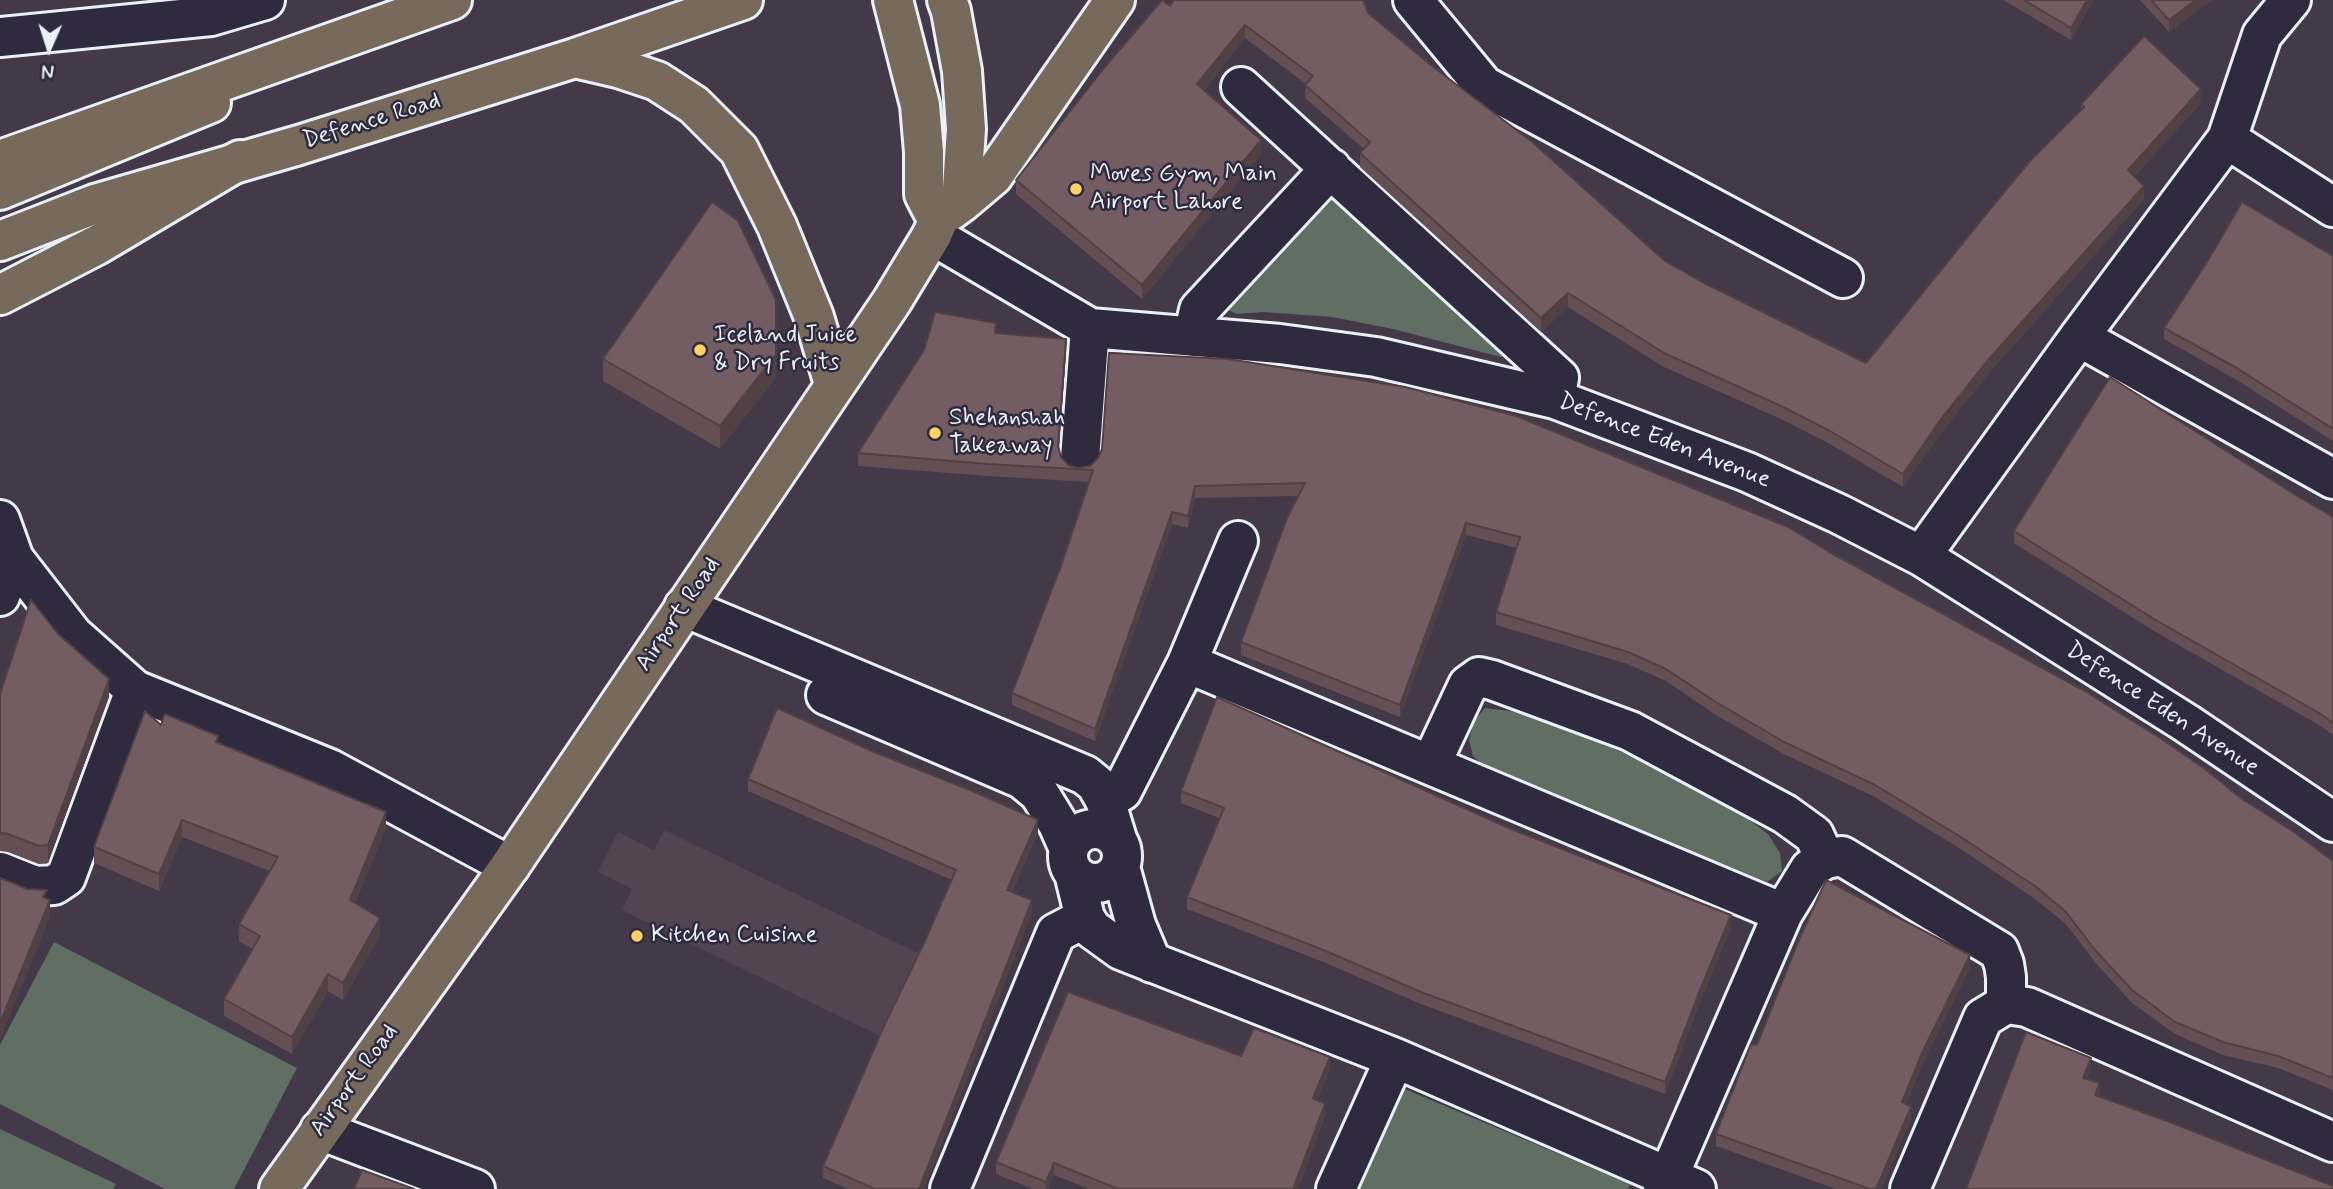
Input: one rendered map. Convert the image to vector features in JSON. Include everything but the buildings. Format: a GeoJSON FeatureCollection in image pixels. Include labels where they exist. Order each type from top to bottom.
{"type":"FeatureCollection","features":[{"type":"Feature","properties":{"kind":"main road"},"geometry":{"type":"LineString","coordinates":[[0,160],[452,0]]}},
{"type":"Feature","properties":{"kind":"main road"},"geometry":{"type":"LineString","coordinates":[[0,190],[459,0]]}},
{"type":"Feature","properties":{"kind":"main road","name":"Defence Road"},"geometry":{"type":"LineString","coordinates":[[0,241],[95,204],[299,145],[575,58],[743,0]]}},
{"type":"Feature","properties":{"kind":"main road"},"geometry":{"type":"LineString","coordinates":[[893,0],[920,105],[924,194],[943,220]]}},
{"type":"Feature","properties":{"kind":"main road"},"geometry":{"type":"LineString","coordinates":[[943,220],[966,129],[963,83],[947,0]]}},
{"type":"Feature","properties":{"kind":"main road"},"geometry":{"type":"LineString","coordinates":[[943,220],[993,176],[1115,0]]}},
{"type":"Feature","properties":{"kind":"main road"},"geometry":{"type":"LineString","coordinates":[[575,58],[657,81],[694,105],[739,150],[777,226],[810,306],[834,384]]}},
{"type":"Feature","properties":{"kind":"main road"},"geometry":{"type":"LineString","coordinates":[[0,295],[97,245],[240,160]]}},
{"type":"Feature","properties":{"kind":"main road","name":"Airport Road"},"geometry":{"type":"LineString","coordinates":[[279,1189],[510,866],[892,301],[943,220]]}},
{"type":"Feature","properties":{"kind":"street"},"geometry":{"type":"LineString","coordinates":[[0,37],[211,16],[265,0]]}},
{"type":"Feature","properties":{"kind":"street"},"geometry":{"type":"LineString","coordinates":[[1413,0],[1484,86],[1843,278]]}},
{"type":"Feature","properties":{"kind":"street"},"geometry":{"type":"LineString","coordinates":[[1920,556],[2227,139],[2262,35],[2291,0]]}},
{"type":"Feature","properties":{"kind":"street"},"geometry":{"type":"LineString","coordinates":[[1241,87],[1559,378],[1555,399]]}},
{"type":"Feature","properties":{"kind":"street"},"geometry":{"type":"LineString","coordinates":[[2227,139],[2333,206]]}},
{"type":"Feature","properties":{"kind":"street"},"geometry":{"type":"LineString","coordinates":[[1193,337],[1199,310],[1331,168]]}},
{"type":"Feature","properties":{"kind":"street","name":"Defence Eden Avenue"},"geometry":{"type":"LineString","coordinates":[[943,220],[1090,328],[1280,344],[1377,357],[1555,399],[1747,472],[1839,514],[1920,556],[2186,723],[2333,822]]}},
{"type":"Feature","properties":{"kind":"street"},"geometry":{"type":"LineString","coordinates":[[1080,459],[1090,328]]}},
{"type":"Feature","properties":{"kind":"street"},"geometry":{"type":"LineString","coordinates":[[2079,337],[2333,480]]}},
{"type":"Feature","properties":{"kind":"street"},"geometry":{"type":"LineString","coordinates":[[0,520],[14,559],[73,635],[135,690],[330,769],[510,866]]}},
{"type":"Feature","properties":{"kind":"street"},"geometry":{"type":"LineString","coordinates":[[1105,800],[1122,791],[1187,663],[1238,541]]}},
{"type":"Feature","properties":{"kind":"street"},"geometry":{"type":"LineString","coordinates":[[0,596],[14,559]]}},
{"type":"Feature","properties":{"kind":"street"},"geometry":{"type":"LineString","coordinates":[[677,618],[1085,775],[1096,785],[1105,800],[1136,925],[1152,963]]}},
{"type":"Feature","properties":{"kind":"street"},"geometry":{"type":"LineString","coordinates":[[677,618],[1022,779],[1039,793],[1050,810],[1071,861],[1085,918],[1092,929],[1121,950],[1395,1058],[1676,1185],[1783,913],[1810,869],[1825,859],[1842,856],[1999,951],[2006,977],[2006,1004]]}},
{"type":"Feature","properties":{"kind":"street"},"geometry":{"type":"LineString","coordinates":[[1187,663],[1783,913]]}},
{"type":"Feature","properties":{"kind":"street"},"geometry":{"type":"LineString","coordinates":[[1432,764],[1468,685],[1479,677],[1492,680],[1630,731],[1773,807],[1814,835],[1825,859]]}},
{"type":"Feature","properties":{"kind":"street"},"geometry":{"type":"LineString","coordinates":[[0,873],[36,886],[54,885],[66,877],[135,690]]}},
{"type":"Feature","properties":{"kind":"street"},"geometry":{"type":"LineString","coordinates":[[1071,861],[1076,836],[1091,829],[1106,831],[1119,854]]}},
{"type":"Feature","properties":{"kind":"street"},"geometry":{"type":"LineString","coordinates":[[950,1189],[1056,933],[1085,918]]}},
{"type":"Feature","properties":{"kind":"street"},"geometry":{"type":"LineString","coordinates":[[1910,1189],[1983,1018],[2006,1004],[2027,1007],[2333,1142]]}},
{"type":"Feature","properties":{"kind":"street"},"geometry":{"type":"LineString","coordinates":[[1336,1189],[1395,1058]]}},
{"type":"Feature","properties":{"kind":"street"},"geometry":{"type":"LineString","coordinates":[[320,1129],[475,1189]]}},
{"type":"Feature","properties":{"kind":"shaded area"},"geometry":{"type":"Polygon","coordinates":[[[664,830],[924,956],[884,1038],[622,910],[632,889],[598,872],[618,832],[654,850],[664,830]]]}},
{"type":"Feature","properties":{"kind":"green space"},"geometry":{"type":"Polygon","coordinates":[[[1329,188],[1509,353],[1501,357],[1393,329],[1332,317],[1263,312],[1237,314],[1226,309],[1329,188]]]}},
{"type":"Feature","properties":{"kind":"green space"},"geometry":{"type":"Polygon","coordinates":[[[1485,708],[1526,713],[1704,786],[1768,834],[1780,853],[1782,871],[1767,882],[1487,769],[1473,756],[1469,740],[1474,721],[1485,708]]]}},
{"type":"Feature","properties":{"kind":"green space"},"geometry":{"type":"Polygon","coordinates":[[[54,942],[297,1068],[234,1189],[165,1189],[0,1104],[0,1045],[54,942]]]}},
{"type":"Feature","properties":{"kind":"green space"},"geometry":{"type":"Polygon","coordinates":[[[1400,1087],[1630,1184],[1628,1189],[1360,1189],[1400,1087]]]}},
{"type":"Feature","properties":{"kind":"green space"},"geometry":{"type":"Polygon","coordinates":[[[0,1129],[116,1184],[113,1189],[0,1189],[0,1129]]]}},
{"type":"Feature","properties":{"kind":"place","name":"Moves Gym, Main Airport Lahore"},"geometry":{"type":"Point","coordinates":[1076,189]}},
{"type":"Feature","properties":{"kind":"place","name":"Iceland Juice & Dry Fruits"},"geometry":{"type":"Point","coordinates":[700,350]}},
{"type":"Feature","properties":{"kind":"place","name":"Shehanshah Takeaway"},"geometry":{"type":"Point","coordinates":[935,433]}},
{"type":"Feature","properties":{"kind":"place","name":"Kitchen Cuisine"},"geometry":{"type":"Point","coordinates":[637,936]}}]}
